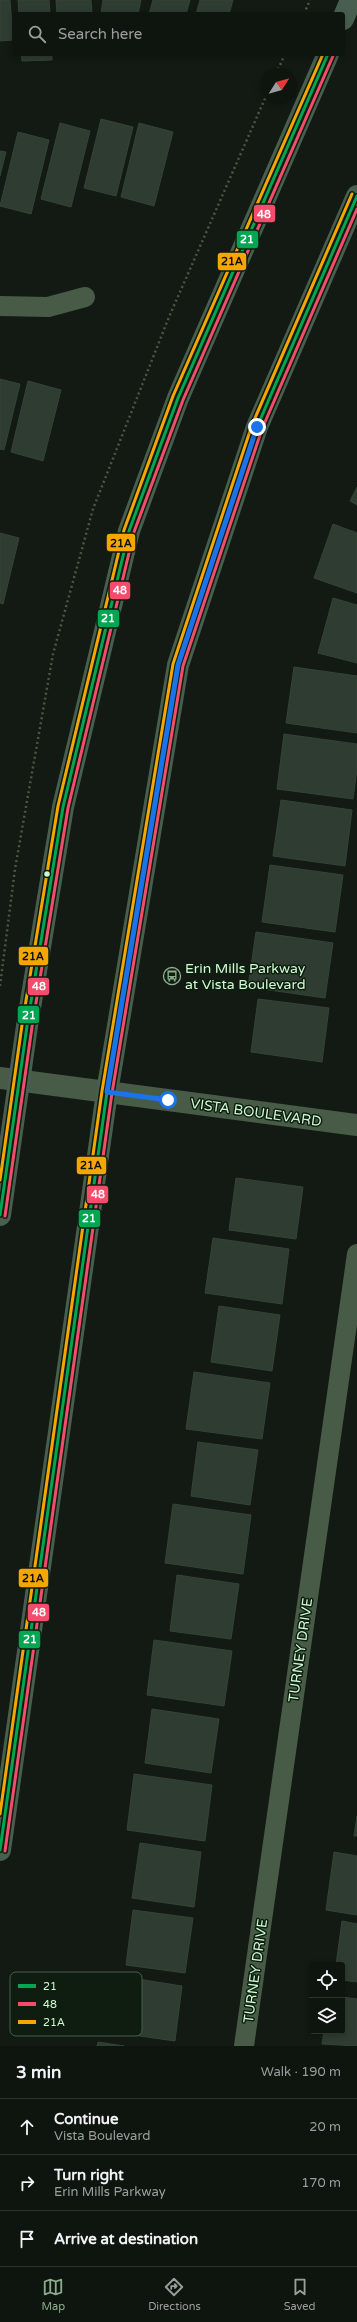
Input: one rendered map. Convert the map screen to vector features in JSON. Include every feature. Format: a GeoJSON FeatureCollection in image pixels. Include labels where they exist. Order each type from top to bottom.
{"type":"FeatureCollection","features":[{"type":"Feature","properties":{"kind":"main road"},"geometry":{"type":"LineString","coordinates":[[345,14],[351,0]]}},
{"type":"Feature","properties":{"kind":"main road"},"geometry":{"type":"LineString","coordinates":[[0,1215],[9,1079],[63,807],[129,531],[178,398],[327,56]]}},
{"type":"Feature","properties":{"kind":"main road"},"geometry":{"type":"LineString","coordinates":[[0,1850],[107,1092],[178,665],[257,427],[357,196]]}},
{"type":"Feature","properties":{"kind":"street"},"geometry":{"type":"LineString","coordinates":[[0,306],[48,307],[85,296]]}},
{"type":"Feature","properties":{"kind":"street","name":"VISTA BOULEVARD"},"geometry":{"type":"LineString","coordinates":[[9,1079],[357,1125]]}},
{"type":"Feature","properties":{"kind":"street","name":"TURNEY DRIVE"},"geometry":{"type":"LineString","coordinates":[[244,2046],[357,1254]]}},
{"type":"Feature","properties":{"kind":"path"},"geometry":{"type":"LineString","coordinates":[[305,12],[310,0]]}},
{"type":"Feature","properties":{"kind":"path"},"geometry":{"type":"LineString","coordinates":[[279,68],[285,56]]}},
{"type":"Feature","properties":{"kind":"building"},"geometry":{"type":"Polygon","coordinates":[[[0,0],[10,0],[12,40],[0,41],[0,0]]]}},
{"type":"Feature","properties":{"kind":"building"},"geometry":{"type":"Polygon","coordinates":[[[18,0],[49,0],[50,12],[19,12],[18,0]]]}},
{"type":"Feature","properties":{"kind":"building"},"geometry":{"type":"Polygon","coordinates":[[[56,0],[91,0],[92,12],[57,12],[56,0]]]}},
{"type":"Feature","properties":{"kind":"building"},"geometry":{"type":"Polygon","coordinates":[[[103,0],[141,0],[138,12],[101,12],[103,0]]]}},
{"type":"Feature","properties":{"kind":"building"},"geometry":{"type":"Polygon","coordinates":[[[153,0],[190,0],[187,12],[150,12],[153,0]]]}},
{"type":"Feature","properties":{"kind":"building"},"geometry":{"type":"Polygon","coordinates":[[[200,0],[233,0],[230,12],[197,12],[200,0]]]}},
{"type":"Feature","properties":{"kind":"building"},"geometry":{"type":"Polygon","coordinates":[[[21,56],[52,56],[52,60],[22,61],[21,56]]]}},
{"type":"Feature","properties":{"kind":"building"},"geometry":{"type":"Polygon","coordinates":[[[101,119],[133,127],[116,196],[84,188],[101,119]]]}},
{"type":"Feature","properties":{"kind":"building"},"geometry":{"type":"Polygon","coordinates":[[[60,123],[90,131],[71,207],[41,199],[60,123]]]}},
{"type":"Feature","properties":{"kind":"building"},"geometry":{"type":"Polygon","coordinates":[[[139,123],[173,132],[154,206],[121,197],[139,123]]]}},
{"type":"Feature","properties":{"kind":"building"},"geometry":{"type":"Polygon","coordinates":[[[18,132],[49,140],[31,214],[0,206],[18,132]]]}},
{"type":"Feature","properties":{"kind":"building"},"geometry":{"type":"Polygon","coordinates":[[[0,151],[6,152],[0,176],[0,151]]]}},
{"type":"Feature","properties":{"kind":"building"},"geometry":{"type":"Polygon","coordinates":[[[0,379],[20,384],[4,450],[0,449],[0,379]]]}},
{"type":"Feature","properties":{"kind":"building"},"geometry":{"type":"Polygon","coordinates":[[[28,381],[61,390],[43,461],[11,452],[28,381]]]}},
{"type":"Feature","properties":{"kind":"building"},"geometry":{"type":"Polygon","coordinates":[[[357,487],[357,505],[350,501],[357,487]]]}},
{"type":"Feature","properties":{"kind":"building"},"geometry":{"type":"Polygon","coordinates":[[[333,524],[357,533],[357,593],[314,578],[333,524]]]}},
{"type":"Feature","properties":{"kind":"building"},"geometry":{"type":"Polygon","coordinates":[[[0,533],[19,538],[3,604],[0,603],[0,533]]]}},
{"type":"Feature","properties":{"kind":"building"},"geometry":{"type":"Polygon","coordinates":[[[333,598],[357,605],[357,663],[318,653],[333,598]]]}},
{"type":"Feature","properties":{"kind":"building"},"geometry":{"type":"Polygon","coordinates":[[[294,667],[357,676],[357,733],[286,723],[294,667]]]}},
{"type":"Feature","properties":{"kind":"building"},"geometry":{"type":"Polygon","coordinates":[[[284,734],[357,744],[357,769],[353,799],[277,789],[284,734]]]}},
{"type":"Feature","properties":{"kind":"building"},"geometry":{"type":"Polygon","coordinates":[[[281,800],[352,810],[345,866],[273,856],[281,800]]]}},
{"type":"Feature","properties":{"kind":"building"},"geometry":{"type":"Polygon","coordinates":[[[270,865],[343,875],[335,932],[262,922],[270,865]]]}},
{"type":"Feature","properties":{"kind":"building"},"geometry":{"type":"Polygon","coordinates":[[[256,932],[333,943],[325,998],[248,987],[256,932]]]}},
{"type":"Feature","properties":{"kind":"building"},"geometry":{"type":"Polygon","coordinates":[[[258,999],[329,1008],[322,1062],[251,1052],[258,999]]]}},
{"type":"Feature","properties":{"kind":"building"},"geometry":{"type":"Polygon","coordinates":[[[236,1178],[303,1187],[296,1239],[229,1230],[236,1178]]]}},
{"type":"Feature","properties":{"kind":"building"},"geometry":{"type":"Polygon","coordinates":[[[213,1238],[289,1249],[282,1304],[205,1293],[213,1238]]]}},
{"type":"Feature","properties":{"kind":"building"},"geometry":{"type":"Polygon","coordinates":[[[219,1306],[280,1315],[272,1371],[211,1362],[219,1306]]]}},
{"type":"Feature","properties":{"kind":"building"},"geometry":{"type":"Polygon","coordinates":[[[194,1372],[270,1383],[262,1439],[186,1429],[194,1372]]]}},
{"type":"Feature","properties":{"kind":"building"},"geometry":{"type":"Polygon","coordinates":[[[198,1442],[258,1450],[250,1505],[191,1496],[198,1442]]]}},
{"type":"Feature","properties":{"kind":"building"},"geometry":{"type":"Polygon","coordinates":[[[173,1504],[251,1515],[243,1574],[165,1563],[173,1504]]]}},
{"type":"Feature","properties":{"kind":"building"},"geometry":{"type":"Polygon","coordinates":[[[177,1575],[239,1584],[231,1639],[170,1631],[177,1575]]]}},
{"type":"Feature","properties":{"kind":"building"},"geometry":{"type":"Polygon","coordinates":[[[154,1640],[232,1651],[224,1706],[147,1695],[154,1640]]]}},
{"type":"Feature","properties":{"kind":"building"},"geometry":{"type":"Polygon","coordinates":[[[152,1709],[219,1719],[211,1773],[145,1763],[152,1709]]]}},
{"type":"Feature","properties":{"kind":"building"},"geometry":{"type":"Polygon","coordinates":[[[134,1774],[212,1785],[205,1841],[127,1830],[134,1774]]]}},
{"type":"Feature","properties":{"kind":"building"},"geometry":{"type":"Polygon","coordinates":[[[357,1816],[357,1836],[354,1836],[357,1816]]]}},
{"type":"Feature","properties":{"kind":"building"},"geometry":{"type":"Polygon","coordinates":[[[140,1843],[201,1852],[194,1907],[132,1898],[140,1843]]]}},
{"type":"Feature","properties":{"kind":"building"},"geometry":{"type":"Polygon","coordinates":[[[334,1852],[357,1856],[357,1915],[326,1910],[334,1852]]]}},
{"type":"Feature","properties":{"kind":"building"},"geometry":{"type":"Polygon","coordinates":[[[133,1910],[193,1918],[185,1973],[126,1965],[133,1910]]]}},
{"type":"Feature","properties":{"kind":"building"},"geometry":{"type":"Polygon","coordinates":[[[342,1921],[357,1924],[357,1982],[345,1980],[345,1962],[336,1962],[342,1921]]]}},
{"type":"Feature","properties":{"kind":"building"},"geometry":{"type":"Polygon","coordinates":[[[142,1980],[182,1986],[175,2041],[140,2036],[142,2036],[142,1980]]]}},
{"type":"Feature","properties":{"kind":"building"},"geometry":{"type":"Polygon","coordinates":[[[345,1997],[357,1999],[357,2046],[322,2044],[324,2034],[345,2034],[345,1997]]]}},
{"type":"Feature","properties":{"kind":"building"},"geometry":{"type":"Polygon","coordinates":[[[98,2042],[124,2046],[97,2046],[98,2042]]]}},
{"type":"Feature","properties":{"kind":"transit line","name":"21A"},"geometry":{"type":"LineString","coordinates":[[0,1180],[22,1025],[58,806],[124,530],[173,396],[322,56]]}},
{"type":"Feature","properties":{"kind":"transit line","name":"21"},"geometry":{"type":"LineString","coordinates":[[0,1215],[27,1026],[63,807],[129,531],[178,398],[327,56]]}},
{"type":"Feature","properties":{"kind":"transit line","name":"48"},"geometry":{"type":"LineString","coordinates":[[5,1216],[32,1027],[68,808],[134,532],[183,400],[333,56]]}},
{"type":"Feature","properties":{"kind":"transit line","name":"21A"},"geometry":{"type":"LineString","coordinates":[[0,1814],[102,1091],[173,664],[252,425],[352,194]]}},
{"type":"Feature","properties":{"kind":"transit line","name":"21"},"geometry":{"type":"LineString","coordinates":[[0,1850],[107,1092],[178,665],[257,427],[357,196]]}},
{"type":"Feature","properties":{"kind":"transit line","name":"48"},"geometry":{"type":"LineString","coordinates":[[5,1851],[112,1093],[183,666],[262,429],[357,209]]}},
{"type":"Feature","properties":{"kind":"place","name":"Erin Mills Parkway at Vista Boulevard"},"geometry":{"type":"Point","coordinates":[172,976]}},
{"type":"Feature","properties":{"kind":"route"},"geometry":{"type":"LineString","coordinates":[[168,1100],[107,1092],[178,665],[257,427]]}}]}
